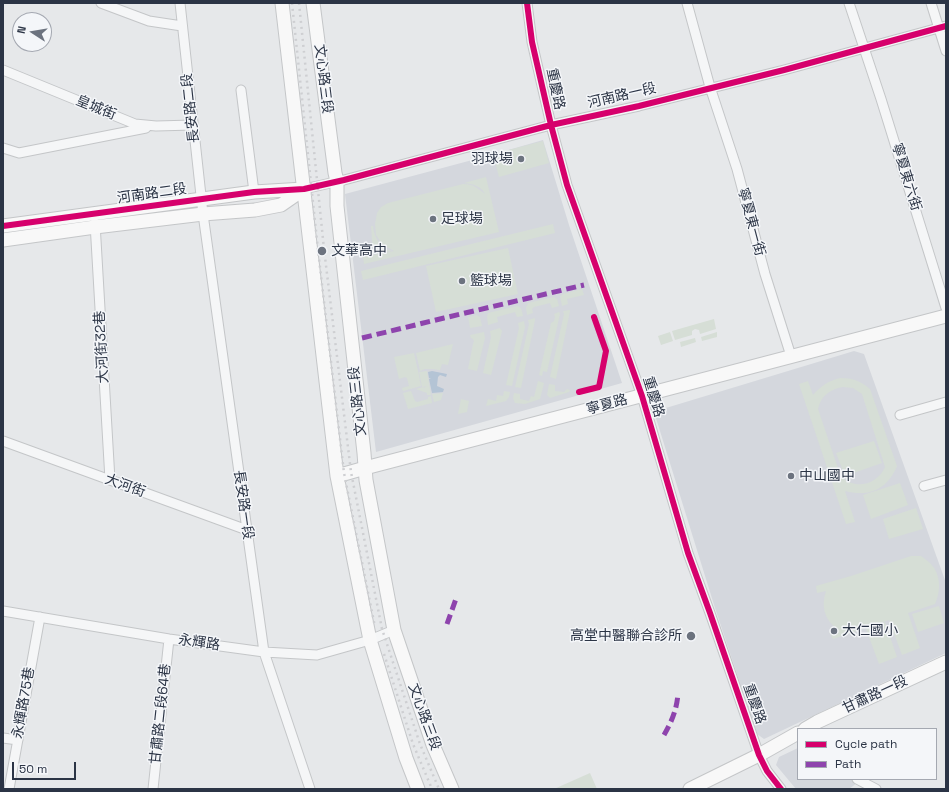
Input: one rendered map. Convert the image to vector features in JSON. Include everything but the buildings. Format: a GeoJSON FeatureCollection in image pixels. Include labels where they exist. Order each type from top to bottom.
{"type":"FeatureCollection","features":[{"type":"Feature","properties":{"kind":"main road","name":"文心路三段"},"geometry":{"type":"LineString","coordinates":[[282,3],[338,476],[370,640],[406,758],[418,789]]}},
{"type":"Feature","properties":{"kind":"main road","name":"文心路三段"},"geometry":{"type":"LineString","coordinates":[[313,3],[337,182],[337,206],[366,480],[394,630],[433,745],[452,789]]}},
{"type":"Feature","properties":{"kind":"main road","name":"河南路二段"},"geometry":{"type":"LineString","coordinates":[[3,226],[254,192],[304,189]]}},
{"type":"Feature","properties":{"kind":"main road","name":"河南路二段"},"geometry":{"type":"LineString","coordinates":[[3,240],[202,214],[255,210],[280,205],[304,189]]}},
{"type":"Feature","properties":{"kind":"main road","name":"寧夏路"},"geometry":{"type":"LineString","coordinates":[[338,476],[946,316]]}},
{"type":"Feature","properties":{"kind":"main road","name":"甘肅路一段"},"geometry":{"type":"LineString","coordinates":[[809,728],[820,725],[946,662]]}},
{"type":"Feature","properties":{"kind":"main road"},"geometry":{"type":"LineString","coordinates":[[690,789],[760,755],[797,734]]}},
{"type":"Feature","properties":{"kind":"street"},"geometry":{"type":"LineString","coordinates":[[101,3],[148,21],[182,26]]}},
{"type":"Feature","properties":{"kind":"street","name":"長安路二段"},"geometry":{"type":"LineString","coordinates":[[180,3],[202,214]]}},
{"type":"Feature","properties":{"kind":"street","name":"重慶路"},"geometry":{"type":"LineString","coordinates":[[527,3],[532,42],[551,125],[567,184],[642,396],[688,553],[760,755],[767,771],[781,789]]}},
{"type":"Feature","properties":{"kind":"street","name":"寧夏東一街"},"geometry":{"type":"LineString","coordinates":[[687,3],[710,88],[737,170],[765,274],[791,356]]}},
{"type":"Feature","properties":{"kind":"street","name":"寧夏東六街"},"geometry":{"type":"LineString","coordinates":[[849,3],[882,99],[946,308]]}},
{"type":"Feature","properties":{"kind":"street"},"geometry":{"type":"LineString","coordinates":[[931,3],[942,27],[946,51]]}},
{"type":"Feature","properties":{"kind":"street","name":"河南路一段"},"geometry":{"type":"LineString","coordinates":[[304,189],[337,182],[551,125],[639,106],[784,70],[942,27]]}},
{"type":"Feature","properties":{"kind":"street","name":"皇城街"},"geometry":{"type":"LineString","coordinates":[[3,70],[135,124],[156,126],[193,125]]}},
{"type":"Feature","properties":{"kind":"street"},"geometry":{"type":"LineString","coordinates":[[241,90],[254,192]]}},
{"type":"Feature","properties":{"kind":"street"},"geometry":{"type":"LineString","coordinates":[[3,148],[19,153],[156,126]]}},
{"type":"Feature","properties":{"kind":"street","name":"大河街32巷"},"geometry":{"type":"LineString","coordinates":[[94,213],[110,480]]}},
{"type":"Feature","properties":{"kind":"street","name":"長安路一段"},"geometry":{"type":"LineString","coordinates":[[202,214],[264,652],[310,789]]}},
{"type":"Feature","properties":{"kind":"street"},"geometry":{"type":"LineString","coordinates":[[900,415],[946,402]]}},
{"type":"Feature","properties":{"kind":"street","name":"大河街"},"geometry":{"type":"LineString","coordinates":[[3,441],[246,530]]}},
{"type":"Feature","properties":{"kind":"street"},"geometry":{"type":"LineString","coordinates":[[924,486],[946,480]]}},
{"type":"Feature","properties":{"kind":"street","name":"永輝路"},"geometry":{"type":"LineString","coordinates":[[3,611],[169,639],[264,652],[317,655],[370,640],[394,630]]}},
{"type":"Feature","properties":{"kind":"street","name":"永輝路75巷"},"geometry":{"type":"LineString","coordinates":[[9,789],[40,617]]}},
{"type":"Feature","properties":{"kind":"street","name":"甘肅路二段64巷"},"geometry":{"type":"LineString","coordinates":[[153,789],[169,639]]}},
{"type":"Feature","properties":{"kind":"street"},"geometry":{"type":"LineString","coordinates":[[3,738],[18,740]]}},
{"type":"Feature","properties":{"kind":"street"},"geometry":{"type":"LineString","coordinates":[[859,780],[876,789]]}},
{"type":"Feature","properties":{"kind":"shaded area","name":"文華高中"},"geometry":{"type":"Polygon","coordinates":[[[543,140],[569,225],[622,383],[376,452],[345,194],[543,140]]]}},
{"type":"Feature","properties":{"kind":"shaded area","name":"羽球場"},"geometry":{"type":"Polygon","coordinates":[[[543,141],[549,163],[499,177],[493,154],[543,141]]]}},
{"type":"Feature","properties":{"kind":"shaded area"},"geometry":{"type":"Polygon","coordinates":[[[486,177],[499,232],[364,264],[363,257],[394,251],[385,246],[376,235],[375,224],[377,213],[381,207],[388,203],[463,184],[473,186],[485,194],[476,186],[464,183],[486,177]]]}},
{"type":"Feature","properties":{"kind":"shaded area"},"geometry":{"type":"Polygon","coordinates":[[[553,224],[555,233],[363,280],[361,271],[553,224]]]}},
{"type":"Feature","properties":{"kind":"shaded area"},"geometry":{"type":"Polygon","coordinates":[[[371,226],[373,226],[378,242],[388,250],[392,251],[373,254],[371,226]]]}},
{"type":"Feature","properties":{"kind":"shaded area"},"geometry":{"type":"Polygon","coordinates":[[[508,248],[518,294],[436,312],[426,266],[508,248]]]}},
{"type":"Feature","properties":{"kind":"shaded area"},"geometry":{"type":"Polygon","coordinates":[[[582,289],[584,295],[567,299],[568,304],[562,306],[560,296],[582,289]]]}},
{"type":"Feature","properties":{"kind":"shaded area"},"geometry":{"type":"Polygon","coordinates":[[[554,297],[557,299],[559,306],[552,308],[550,303],[534,307],[532,309],[533,313],[527,315],[526,308],[528,303],[554,297]]]}},
{"type":"Feature","properties":{"kind":"shaded area"},"geometry":{"type":"Polygon","coordinates":[[[517,306],[521,308],[523,316],[517,317],[515,312],[497,317],[498,322],[488,325],[488,313],[517,306]]]}},
{"type":"Feature","properties":{"kind":"shaded area"},"geometry":{"type":"Polygon","coordinates":[[[570,310],[556,379],[550,377],[564,314],[563,311],[570,310]]]}},
{"type":"Feature","properties":{"kind":"shaded area"},"geometry":{"type":"Polygon","coordinates":[[[559,312],[560,314],[547,372],[543,371],[542,376],[539,375],[551,323],[554,321],[554,314],[559,312]]]}},
{"type":"Feature","properties":{"kind":"shaded area"},"geometry":{"type":"Polygon","coordinates":[[[477,315],[480,317],[482,326],[470,328],[468,317],[477,315]]]}},
{"type":"Feature","properties":{"kind":"shaded area"},"geometry":{"type":"Polygon","coordinates":[[[535,318],[521,388],[515,387],[529,324],[528,320],[535,318]]]}},
{"type":"Feature","properties":{"kind":"shaded area"},"geometry":{"type":"Polygon","coordinates":[[[714,319],[716,329],[700,334],[699,330],[695,329],[692,331],[692,335],[675,340],[672,331],[714,319]]]}},
{"type":"Feature","properties":{"kind":"shaded area"},"geometry":{"type":"Polygon","coordinates":[[[524,321],[525,327],[512,386],[506,385],[519,328],[518,323],[524,321]]]}},
{"type":"Feature","properties":{"kind":"shaded area"},"geometry":{"type":"Polygon","coordinates":[[[500,328],[502,331],[491,375],[483,373],[491,337],[490,331],[500,328]]]}},
{"type":"Feature","properties":{"kind":"shaded area"},"geometry":{"type":"Polygon","coordinates":[[[484,332],[485,338],[477,371],[468,369],[474,341],[470,335],[484,332]]]}},
{"type":"Feature","properties":{"kind":"shaded area"},"geometry":{"type":"Polygon","coordinates":[[[670,332],[673,341],[661,345],[658,336],[670,332]]]}},
{"type":"Feature","properties":{"kind":"shaded area"},"geometry":{"type":"Polygon","coordinates":[[[717,332],[717,337],[702,341],[701,337],[717,332]]]}},
{"type":"Feature","properties":{"kind":"shaded area"},"geometry":{"type":"Polygon","coordinates":[[[695,338],[696,342],[681,347],[680,342],[695,338]]]}},
{"type":"Feature","properties":{"kind":"shaded area"},"geometry":{"type":"Polygon","coordinates":[[[453,344],[448,365],[442,364],[440,370],[425,369],[420,371],[416,353],[453,344]]]}},
{"type":"Feature","properties":{"kind":"shaded area","name":"中山國中"},"geometry":{"type":"Polygon","coordinates":[[[854,351],[864,354],[946,583],[946,653],[764,739],[757,734],[715,608],[655,415],[656,411],[854,351]]]}},
{"type":"Feature","properties":{"kind":"shaded area"},"geometry":{"type":"Polygon","coordinates":[[[414,353],[421,386],[403,391],[402,388],[409,386],[407,378],[405,377],[399,379],[394,357],[414,353]]]}},
{"type":"Feature","properties":{"kind":"shaded area"},"geometry":{"type":"Polygon","coordinates":[[[427,371],[431,395],[427,395],[427,393],[416,389],[423,387],[425,388],[428,386],[422,387],[419,372],[427,371]]]}},
{"type":"Feature","properties":{"kind":"shaded area"},"geometry":{"type":"Polygon","coordinates":[[[840,378],[852,379],[860,382],[870,389],[897,466],[888,481],[876,490],[862,493],[845,491],[855,522],[846,524],[799,384],[808,381],[813,395],[825,384],[840,378]],[[843,387],[830,391],[821,400],[818,409],[841,477],[853,483],[866,484],[877,478],[885,467],[862,394],[853,388],[843,387]]]}},
{"type":"Feature","properties":{"kind":"shaded area"},"geometry":{"type":"Polygon","coordinates":[[[538,381],[544,383],[540,399],[525,404],[515,403],[513,398],[514,393],[520,394],[520,399],[529,401],[531,396],[534,397],[538,381]]]}},
{"type":"Feature","properties":{"kind":"shaded area"},"geometry":{"type":"Polygon","coordinates":[[[549,384],[555,385],[555,391],[564,392],[567,389],[570,390],[569,392],[550,398],[547,395],[549,384]]]}},
{"type":"Feature","properties":{"kind":"shaded area"},"geometry":{"type":"Polygon","coordinates":[[[411,391],[415,401],[417,402],[428,399],[428,397],[431,396],[432,403],[408,409],[403,393],[411,391]]]}},
{"type":"Feature","properties":{"kind":"shaded area"},"geometry":{"type":"Polygon","coordinates":[[[504,391],[510,392],[506,401],[486,406],[488,399],[496,401],[497,395],[503,396],[504,391]]]}},
{"type":"Feature","properties":{"kind":"shaded area"},"geometry":{"type":"Polygon","coordinates":[[[443,393],[441,400],[434,402],[432,394],[443,393]]]}},
{"type":"Feature","properties":{"kind":"shaded area"},"geometry":{"type":"Polygon","coordinates":[[[461,399],[469,401],[467,412],[458,414],[461,399]]]}},
{"type":"Feature","properties":{"kind":"shaded area"},"geometry":{"type":"Polygon","coordinates":[[[874,441],[882,463],[845,476],[836,453],[874,441]]]}},
{"type":"Feature","properties":{"kind":"shaded area"},"geometry":{"type":"Polygon","coordinates":[[[900,483],[908,505],[871,519],[863,495],[900,483]]]}},
{"type":"Feature","properties":{"kind":"shaded area"},"geometry":{"type":"Polygon","coordinates":[[[916,508],[923,529],[889,539],[883,519],[916,508]]]}},
{"type":"Feature","properties":{"kind":"shaded area"},"geometry":{"type":"Polygon","coordinates":[[[911,556],[921,556],[931,564],[937,573],[939,583],[935,604],[908,613],[920,648],[902,655],[889,620],[833,639],[829,632],[837,629],[826,617],[824,602],[826,591],[817,593],[816,586],[911,556]]]}},
{"type":"Feature","properties":{"kind":"shaded area"},"geometry":{"type":"Polygon","coordinates":[[[939,606],[944,623],[918,632],[912,614],[939,606]]]}},
{"type":"Feature","properties":{"kind":"shaded area"},"geometry":{"type":"Polygon","coordinates":[[[885,622],[897,657],[879,664],[866,629],[885,622]]]}},
{"type":"Feature","properties":{"kind":"shaded area"},"geometry":{"type":"Polygon","coordinates":[[[797,748],[797,780],[855,780],[857,783],[849,789],[796,789],[776,765],[779,757],[797,748]]]}},
{"type":"Feature","properties":{"kind":"shaded area"},"geometry":{"type":"Polygon","coordinates":[[[590,773],[597,789],[554,789],[590,773]]]}},
{"type":"Feature","properties":{"kind":"water"},"geometry":{"type":"Polygon","coordinates":[[[432,371],[447,374],[446,377],[440,375],[438,377],[437,386],[444,389],[443,392],[432,393],[429,379],[431,378],[429,378],[428,372],[432,371]]]}},
{"type":"Feature","properties":{"kind":"railway"},"geometry":{"type":"LineString","coordinates":[[292,3],[318,250],[344,473],[375,627]]}},
{"type":"Feature","properties":{"kind":"railway"},"geometry":{"type":"LineString","coordinates":[[299,3],[324,249],[351,472],[382,629],[420,744],[439,789]]}},
{"type":"Feature","properties":{"kind":"railway"},"geometry":{"type":"LineString","coordinates":[[384,654],[413,744],[432,789]]}},
{"type":"Feature","properties":{"kind":"marked path"},"geometry":{"type":"LineString","coordinates":[[362,338],[584,285]]}},
{"type":"Feature","properties":{"kind":"marked path"},"geometry":{"type":"LineString","coordinates":[[447,624],[457,596]]}},
{"type":"Feature","properties":{"kind":"marked path"},"geometry":{"type":"LineString","coordinates":[[664,735],[674,715],[678,693]]}},
{"type":"Feature","properties":{"kind":"cycle path"},"geometry":{"type":"LineString","coordinates":[[527,3],[532,42],[551,125],[567,185],[642,396],[688,553],[759,755],[767,771],[781,789]]}},
{"type":"Feature","properties":{"kind":"cycle path"},"geometry":{"type":"LineString","coordinates":[[3,226],[254,192],[304,189],[344,180],[551,125],[639,106],[784,70],[946,26]]}},
{"type":"Feature","properties":{"kind":"cycle path"},"geometry":{"type":"LineString","coordinates":[[579,392],[599,387],[606,351],[594,317]]}},
{"type":"Feature","properties":{"kind":"place","name":"羽球場"},"geometry":{"type":"Point","coordinates":[521,159]}},
{"type":"Feature","properties":{"kind":"place","name":"足球場"},"geometry":{"type":"Point","coordinates":[433,219]}},
{"type":"Feature","properties":{"kind":"place","name":"文華高中"},"geometry":{"type":"Point","coordinates":[322,251]}},
{"type":"Feature","properties":{"kind":"place","name":"籃球場"},"geometry":{"type":"Point","coordinates":[462,281]}},
{"type":"Feature","properties":{"kind":"place","name":"中山國中"},"geometry":{"type":"Point","coordinates":[791,476]}},
{"type":"Feature","properties":{"kind":"place","name":"大仁國小"},"geometry":{"type":"Point","coordinates":[834,631]}},
{"type":"Feature","properties":{"kind":"place","name":"高堂中醫聯合診所"},"geometry":{"type":"Point","coordinates":[691,636]}}]}
